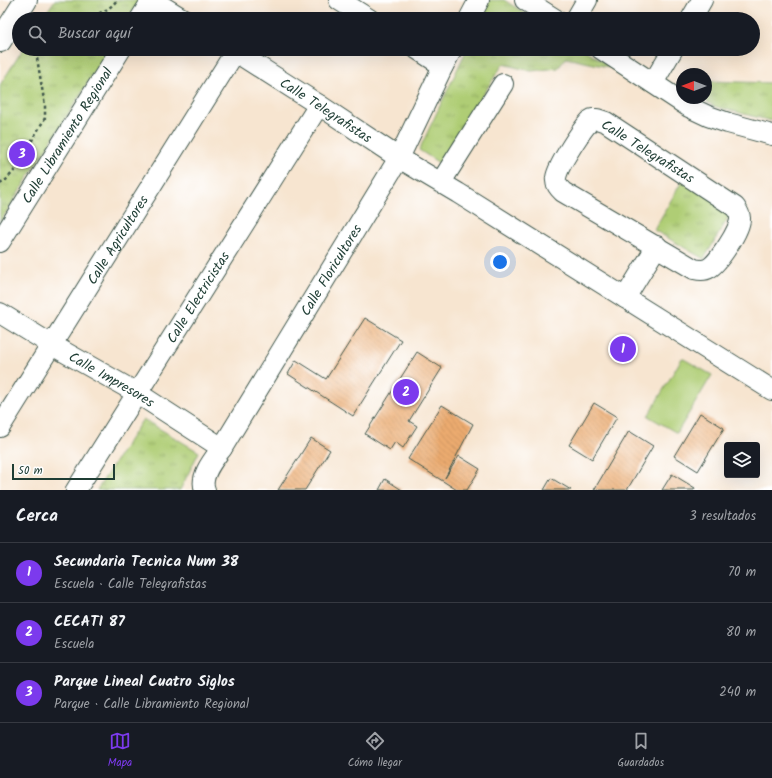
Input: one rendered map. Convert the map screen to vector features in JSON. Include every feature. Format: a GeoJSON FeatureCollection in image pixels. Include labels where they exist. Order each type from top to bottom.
{"type":"FeatureCollection","features":[{"type":"Feature","properties":{"kind":"highway"},"geometry":{"type":"LineString","coordinates":[[18,12],[26,0]]}},
{"type":"Feature","properties":{"kind":"highway"},"geometry":{"type":"LineString","coordinates":[[0,41],[12,22]]}},
{"type":"Feature","properties":{"kind":"street"},"geometry":{"type":"LineString","coordinates":[[144,12],[152,0],[172,12]]}},
{"type":"Feature","properties":{"kind":"street"},"geometry":{"type":"LineString","coordinates":[[339,0],[358,12]]}},
{"type":"Feature","properties":{"kind":"street"},"geometry":{"type":"LineString","coordinates":[[473,12],[479,0]]}},
{"type":"Feature","properties":{"kind":"street"},"geometry":{"type":"LineString","coordinates":[[524,0],[544,12]]}},
{"type":"Feature","properties":{"kind":"street"},"geometry":{"type":"LineString","coordinates":[[580,12],[587,0]]}},
{"type":"Feature","properties":{"kind":"street"},"geometry":{"type":"LineString","coordinates":[[695,12],[702,0]]}},
{"type":"Feature","properties":{"kind":"street","name":"Calle Libramiento Regional"},"geometry":{"type":"LineString","coordinates":[[0,242],[117,56]]}},
{"type":"Feature","properties":{"kind":"street","name":"Calle Agricultores"},"geometry":{"type":"LineString","coordinates":[[0,427],[229,56]]}},
{"type":"Feature","properties":{"kind":"street","name":"Calle Telegrafistas"},"geometry":{"type":"LineString","coordinates":[[242,56],[399,158],[441,182],[772,390]]}},
{"type":"Feature","properties":{"kind":"street"},"geometry":{"type":"LineString","coordinates":[[612,56],[689,107],[708,116],[772,135]]}},
{"type":"Feature","properties":{"kind":"street"},"geometry":{"type":"LineString","coordinates":[[653,83],[669,56]]}},
{"type":"Feature","properties":{"kind":"street","name":"Calle Floricultores"},"geometry":{"type":"LineString","coordinates":[[204,488],[206,472],[399,158],[448,57]]}},
{"type":"Feature","properties":{"kind":"street"},"geometry":{"type":"LineString","coordinates":[[441,182],[503,84]]}},
{"type":"Feature","properties":{"kind":"street","name":"Calle Electricistas"},"geometry":{"type":"LineString","coordinates":[[76,490],[319,105]]}},
{"type":"Feature","properties":{"kind":"street","name":"Calle Telegrafistas"},"geometry":{"type":"LineString","coordinates":[[592,119],[606,122],[735,207],[738,212],[740,218],[739,225],[715,264],[708,269],[701,271],[694,269],[657,246],[563,192],[557,186],[556,179],[558,172],[583,129],[592,119]]}},
{"type":"Feature","properties":{"kind":"street"},"geometry":{"type":"LineString","coordinates":[[625,298],[657,246]]}},
{"type":"Feature","properties":{"kind":"street","name":"Calle Impresores"},"geometry":{"type":"LineString","coordinates":[[0,313],[52,345],[137,393],[222,448]]}},
{"type":"Feature","properties":{"kind":"path"},"geometry":{"type":"LineString","coordinates":[[104,12],[113,6],[117,0]]}},
{"type":"Feature","properties":{"kind":"path"},"geometry":{"type":"LineString","coordinates":[[0,184],[14,171],[45,118],[45,106],[38,56]]}},
{"type":"Feature","properties":{"kind":"green space"},"geometry":{"type":"Polygon","coordinates":[[[55,0],[140,0],[132,12],[47,12],[55,0]]]}},
{"type":"Feature","properties":{"kind":"green space"},"geometry":{"type":"Polygon","coordinates":[[[490,0],[504,0],[523,12],[484,12],[490,0]]]}},
{"type":"Feature","properties":{"kind":"green space"},"geometry":{"type":"Polygon","coordinates":[[[19,56],[105,56],[0,222],[0,85],[19,56]]]}},
{"type":"Feature","properties":{"kind":"green space"},"geometry":{"type":"Polygon","coordinates":[[[464,56],[594,56],[613,68],[566,58],[558,68],[531,71],[503,64],[439,163],[419,150],[464,56]]]}},
{"type":"Feature","properties":{"kind":"green space"},"geometry":{"type":"Polygon","coordinates":[[[712,81],[772,83],[772,121],[710,104],[712,104],[712,81]]]}},
{"type":"Feature","properties":{"kind":"green space"},"geometry":{"type":"Polygon","coordinates":[[[682,181],[732,211],[704,259],[654,230],[682,181]]]}},
{"type":"Feature","properties":{"kind":"green space"},"geometry":{"type":"Polygon","coordinates":[[[682,358],[712,375],[677,433],[648,416],[682,358]]]}},
{"type":"Feature","properties":{"kind":"green space"},"geometry":{"type":"Polygon","coordinates":[[[143,419],[199,452],[180,490],[97,490],[143,419]]]}},
{"type":"Feature","properties":{"kind":"building"},"geometry":{"type":"Polygon","coordinates":[[[365,318],[401,340],[353,416],[288,374],[296,360],[326,379],[365,318]]]}},
{"type":"Feature","properties":{"kind":"building"},"geometry":{"type":"Polygon","coordinates":[[[417,352],[442,368],[409,421],[417,426],[403,448],[395,442],[390,450],[365,434],[417,352]]]}},
{"type":"Feature","properties":{"kind":"building"},"geometry":{"type":"Polygon","coordinates":[[[594,403],[617,417],[592,459],[569,445],[594,403]]]}},
{"type":"Feature","properties":{"kind":"building"},"geometry":{"type":"Polygon","coordinates":[[[442,405],[473,424],[445,478],[459,456],[480,469],[467,490],[457,490],[408,459],[442,405]]]}},
{"type":"Feature","properties":{"kind":"building"},"geometry":{"type":"Polygon","coordinates":[[[700,413],[724,428],[698,471],[674,456],[700,413]]]}},
{"type":"Feature","properties":{"kind":"building"},"geometry":{"type":"Polygon","coordinates":[[[629,431],[653,446],[627,490],[594,490],[629,431]]]}},
{"type":"Feature","properties":{"kind":"building"},"geometry":{"type":"Polygon","coordinates":[[[311,438],[330,450],[305,490],[278,490],[311,438]]]}},
{"type":"Feature","properties":{"kind":"building"},"geometry":{"type":"Polygon","coordinates":[[[672,474],[695,488],[694,490],[662,490],[672,474]]]}},
{"type":"Feature","properties":{"kind":"building"},"geometry":{"type":"Polygon","coordinates":[[[551,478],[571,490],[544,490],[551,478]]]}},
{"type":"Feature","properties":{"kind":"building"},"geometry":{"type":"Polygon","coordinates":[[[385,479],[402,490],[379,490],[385,479]]]}},
{"type":"Feature","properties":{"kind":"place","name":"Parque Lineal Cuatro Siglos"},"geometry":{"type":"Point","coordinates":[22,154]}},
{"type":"Feature","properties":{"kind":"place","name":"Secundaria Tecnica Num 38"},"geometry":{"type":"Point","coordinates":[623,349]}},
{"type":"Feature","properties":{"kind":"place","name":"CECATI 87"},"geometry":{"type":"Point","coordinates":[406,392]}}]}
